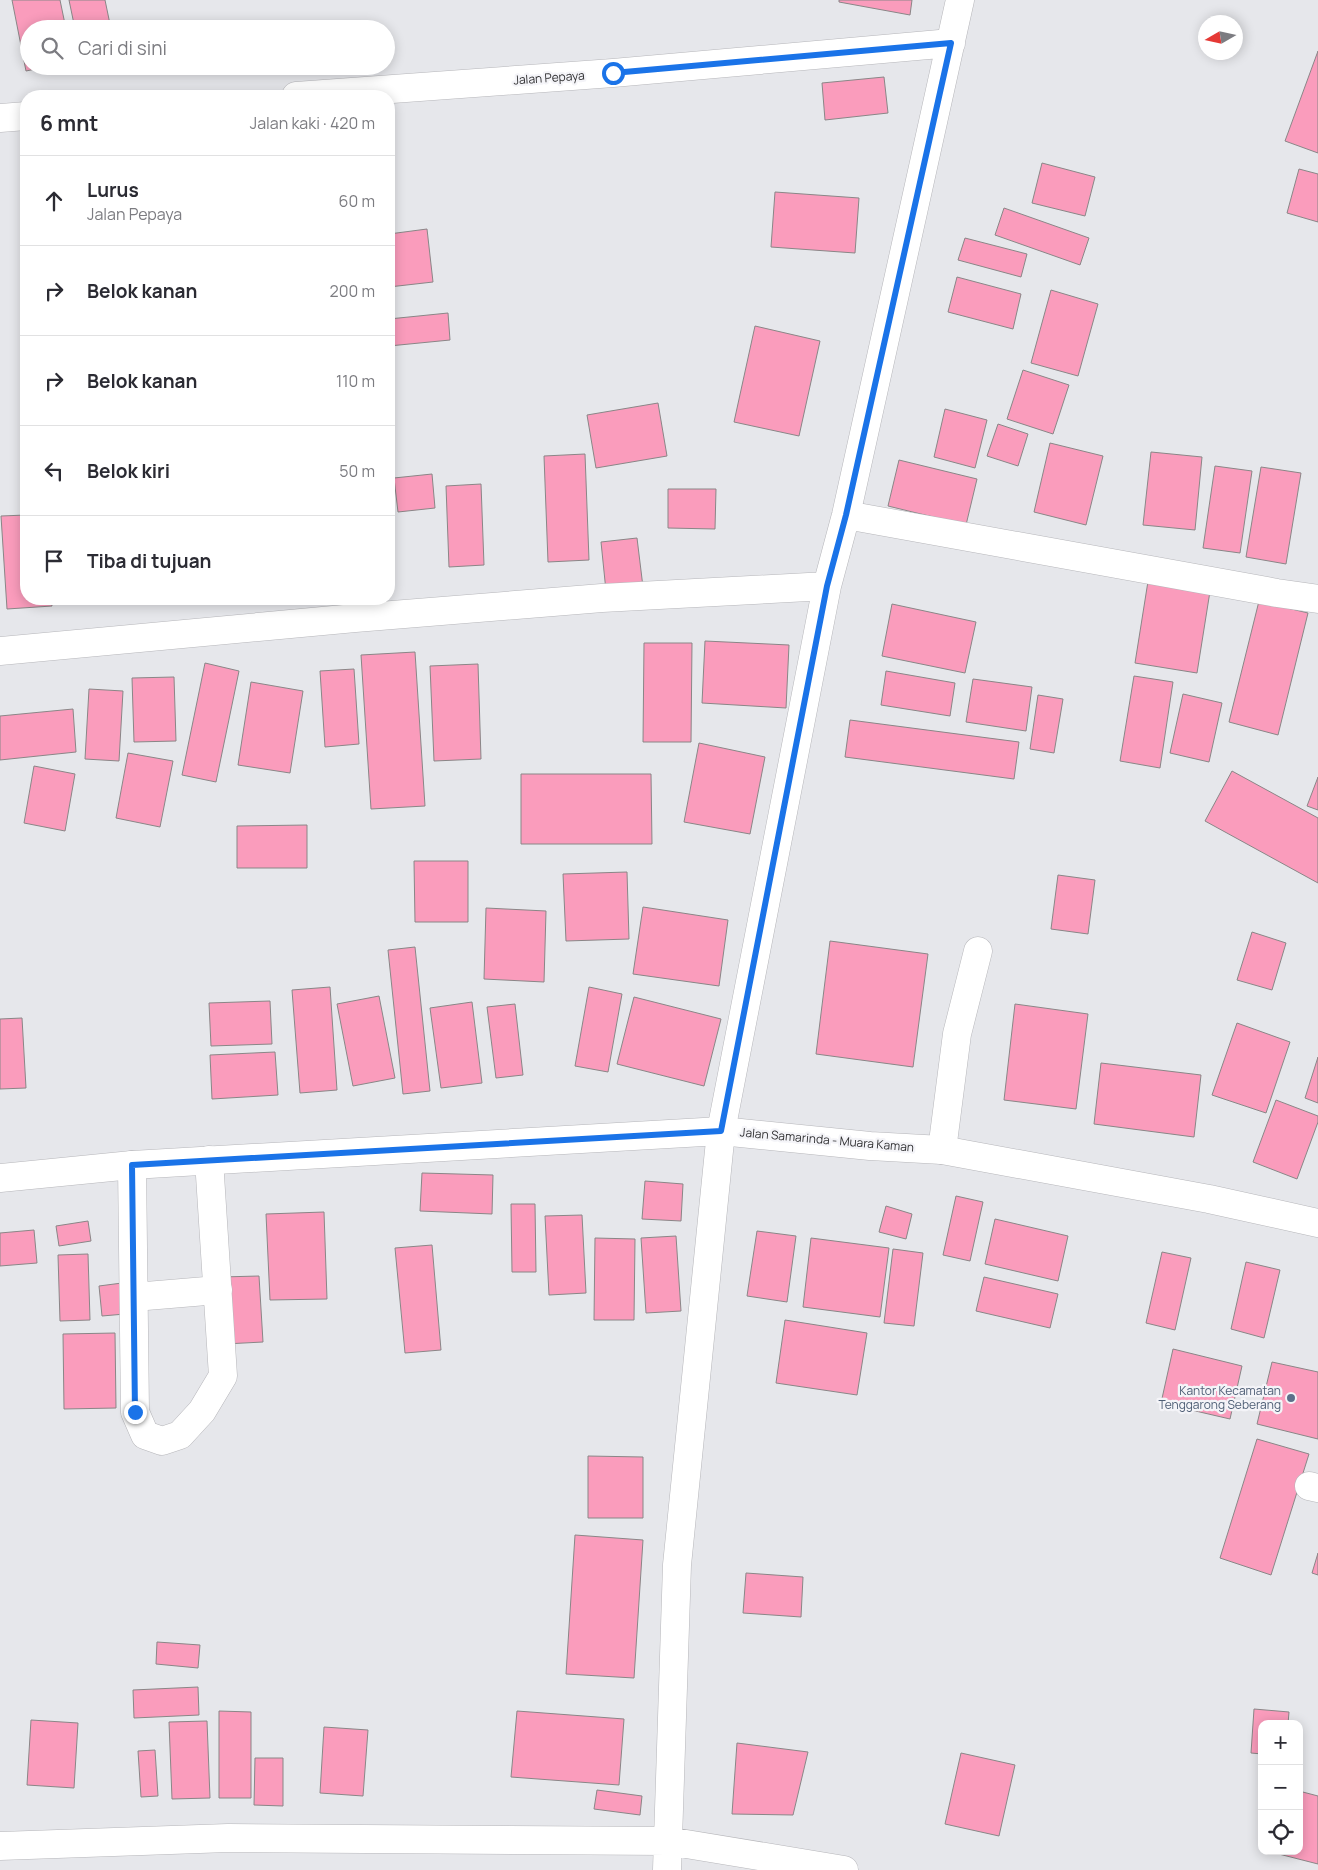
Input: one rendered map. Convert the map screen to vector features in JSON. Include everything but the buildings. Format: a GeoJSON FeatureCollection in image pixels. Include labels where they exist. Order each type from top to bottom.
{"type":"FeatureCollection","features":[{"type":"Feature","properties":{"kind":"street"},"geometry":{"type":"LineString","coordinates":[[667,1870],[677,1565],[721,1131],[827,586],[846,515],[960,0]]}},
{"type":"Feature","properties":{"kind":"street","name":"Jalan Pepaya"},"geometry":{"type":"LineString","coordinates":[[379,90],[613,73],[951,43]]}},
{"type":"Feature","properties":{"kind":"street"},"geometry":{"type":"LineString","coordinates":[[0,118],[20,116]]}},
{"type":"Feature","properties":{"kind":"street"},"geometry":{"type":"LineString","coordinates":[[846,515],[1267,592],[1318,599]]}},
{"type":"Feature","properties":{"kind":"street"},"geometry":{"type":"LineString","coordinates":[[0,651],[355,618],[602,598],[827,586]]}},
{"type":"Feature","properties":{"kind":"street"},"geometry":{"type":"LineString","coordinates":[[942,1150],[957,1034],[978,951]]}},
{"type":"Feature","properties":{"kind":"street","name":"Jalan Samarinda - Muara Kaman"},"geometry":{"type":"LineString","coordinates":[[0,1178],[132,1165],[721,1131],[870,1146],[942,1150],[1209,1199],[1318,1223]]}},
{"type":"Feature","properties":{"kind":"street"},"geometry":{"type":"LineString","coordinates":[[132,1165],[135,1412],[145,1435],[162,1440],[180,1435],[202,1411],[223,1376],[209,1160]]}},
{"type":"Feature","properties":{"kind":"street"},"geometry":{"type":"LineString","coordinates":[[134,1297],[218,1290]]}},
{"type":"Feature","properties":{"kind":"street"},"geometry":{"type":"LineString","coordinates":[[0,1846],[228,1838],[668,1841],[844,1870]]}},
{"type":"Feature","properties":{"kind":"place","name":"Kantor Kecamatan Tenggarong Seberang"},"geometry":{"type":"Point","coordinates":[1291,1398]}},
{"type":"Feature","properties":{"kind":"route"},"geometry":{"type":"LineString","coordinates":[[135,1412],[132,1165],[452,1145],[721,1131],[827,586],[846,515],[951,43],[613,73]]}}]}
